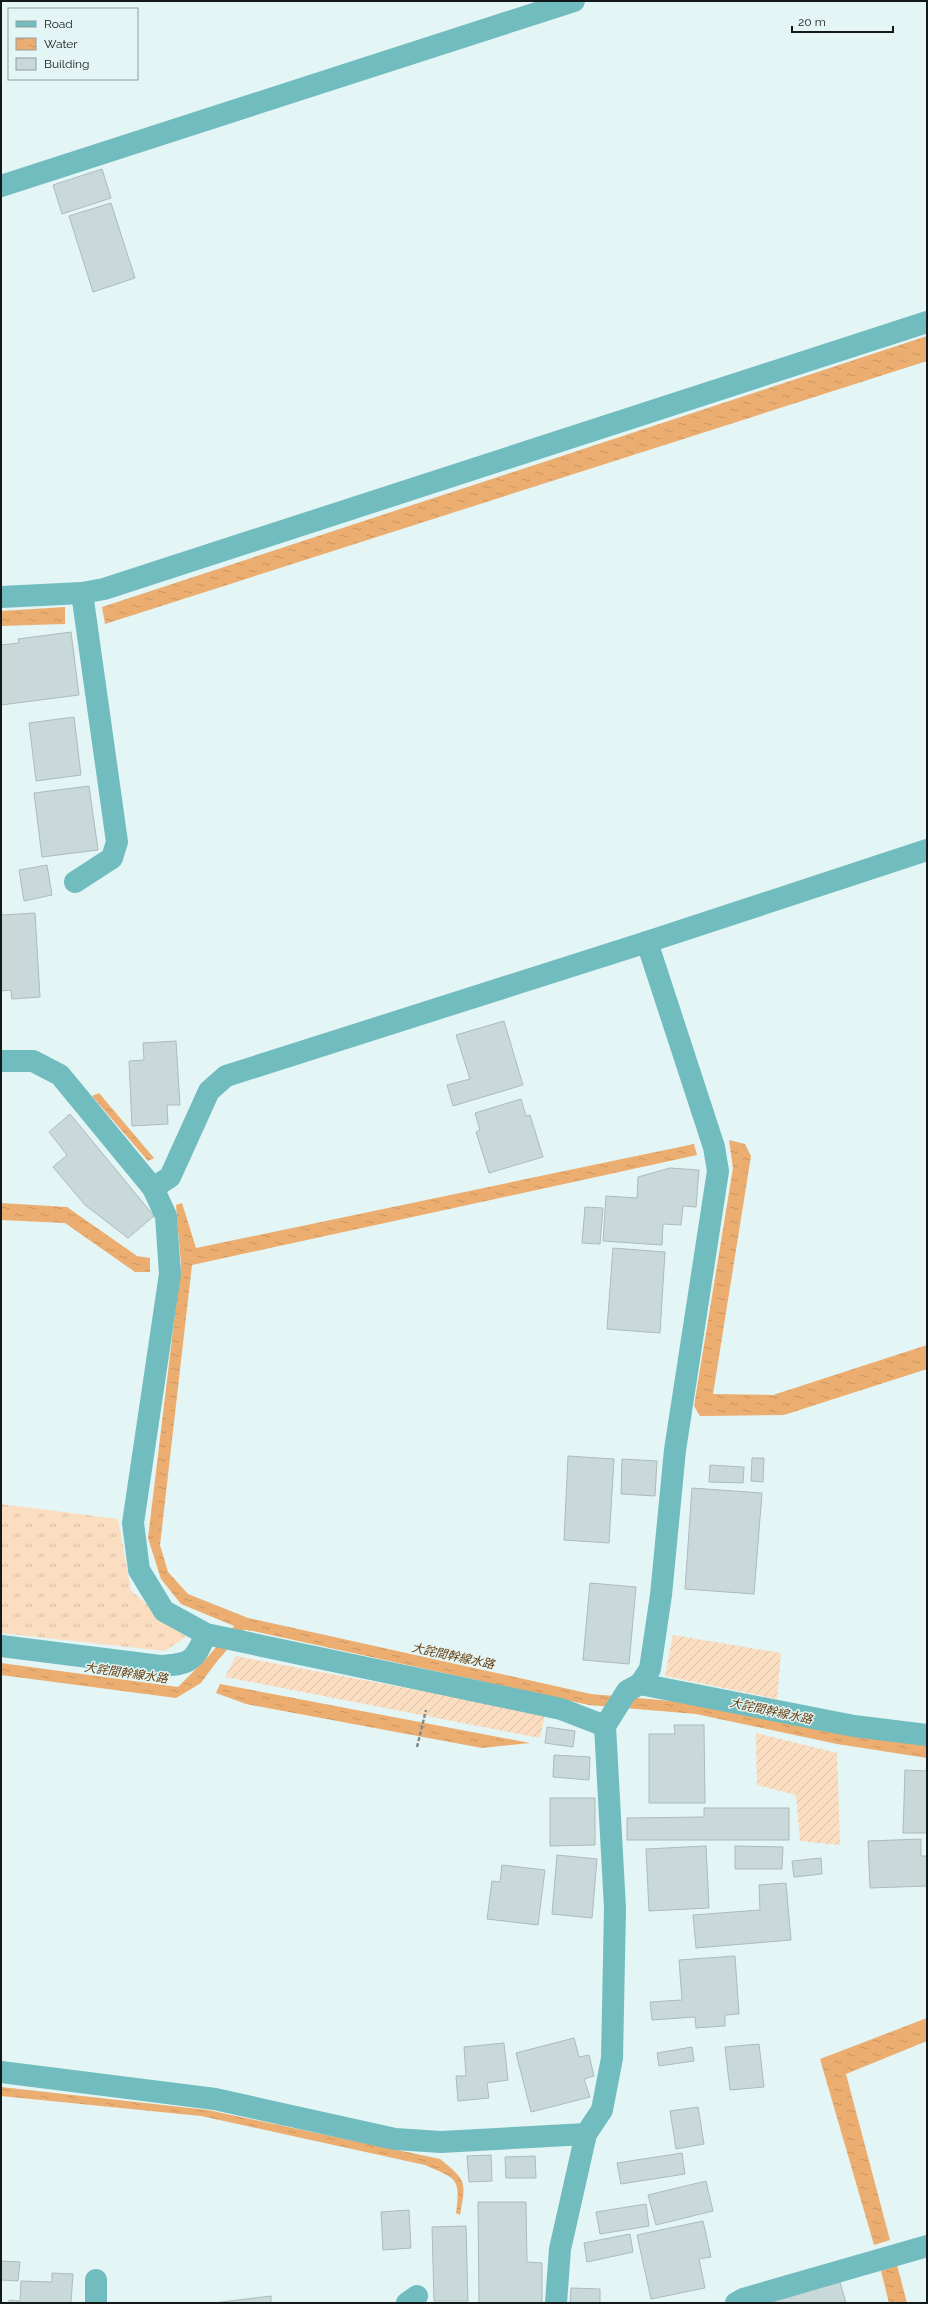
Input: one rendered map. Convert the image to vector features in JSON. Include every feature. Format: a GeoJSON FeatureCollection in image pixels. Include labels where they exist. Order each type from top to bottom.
{"type":"FeatureCollection","features":[{"type":"Feature","properties":{"kind":"street"},"geometry":{"type":"LineString","coordinates":[[1,186],[574,1]]}},
{"type":"Feature","properties":{"kind":"street"},"geometry":{"type":"LineString","coordinates":[[1,597],[82,593],[112,586],[927,322]]}},
{"type":"Feature","properties":{"kind":"street"},"geometry":{"type":"LineString","coordinates":[[75,882],[112,858],[117,842],[82,593]]}},
{"type":"Feature","properties":{"kind":"street"},"geometry":{"type":"LineString","coordinates":[[153,1188],[170,1177],[209,1091],[226,1076],[647,942],[927,850]]}},
{"type":"Feature","properties":{"kind":"street"},"geometry":{"type":"LineString","coordinates":[[556,2303],[560,2249],[586,2134],[602,2110],[612,2058],[615,1908],[609,1720],[633,1688],[650,1669],[661,1595],[675,1450],[718,1171],[714,1147],[647,942]]}},
{"type":"Feature","properties":{"kind":"street"},"geometry":{"type":"LineString","coordinates":[[1,1061],[33,1061],[60,1075],[153,1188],[166,1216],[170,1274],[134,1523],[139,1570],[164,1611],[206,1634],[609,1720]]}},
{"type":"Feature","properties":{"kind":"street"},"geometry":{"type":"LineString","coordinates":[[1,1646],[160,1666],[183,1665],[197,1654],[206,1634]]}},
{"type":"Feature","properties":{"kind":"street"},"geometry":{"type":"LineString","coordinates":[[633,1688],[854,1726],[927,1735]]}},
{"type":"Feature","properties":{"kind":"street"},"geometry":{"type":"LineString","coordinates":[[1,2072],[215,2099],[395,2139],[441,2142],[586,2134]]}},
{"type":"Feature","properties":{"kind":"street"},"geometry":{"type":"LineString","coordinates":[[736,2303],[743,2299],[927,2246]]}},
{"type":"Feature","properties":{"kind":"street"},"geometry":{"type":"LineString","coordinates":[[96,2280],[96,2303]]}},
{"type":"Feature","properties":{"kind":"path"},"geometry":{"type":"LineString","coordinates":[[417,1747],[424,1715]]}},
{"type":"Feature","properties":{"kind":"green space"},"geometry":{"type":"Polygon","coordinates":[[[1,1504],[118,1519],[131,1591],[186,1637],[165,1651],[1,1633],[1,1504]]]}},
{"type":"Feature","properties":{"kind":"green space"},"geometry":{"type":"Polygon","coordinates":[[[673,1635],[781,1653],[777,1699],[665,1676],[673,1635]]]}},
{"type":"Feature","properties":{"kind":"green space"},"geometry":{"type":"Polygon","coordinates":[[[236,1656],[545,1714],[540,1738],[225,1677],[236,1656]]]}},
{"type":"Feature","properties":{"kind":"green space"},"geometry":{"type":"Polygon","coordinates":[[[756,1733],[837,1753],[840,1845],[800,1841],[796,1795],[757,1785],[756,1733]]]}},
{"type":"Feature","properties":{"kind":"water"},"geometry":{"type":"Polygon","coordinates":[[[927,336],[927,361],[105,624],[102,607],[927,336]]]}},
{"type":"Feature","properties":{"kind":"water"},"geometry":{"type":"Polygon","coordinates":[[[65,607],[65,624],[1,626],[1,611],[65,607]]]}},
{"type":"Feature","properties":{"kind":"water"},"geometry":{"type":"Polygon","coordinates":[[[99,1093],[154,1158],[148,1161],[92,1096],[99,1093]]]}},
{"type":"Feature","properties":{"kind":"water"},"geometry":{"type":"Polygon","coordinates":[[[729,1140],[745,1144],[751,1156],[713,1394],[773,1395],[927,1345],[927,1369],[784,1415],[700,1416],[694,1406],[733,1168],[729,1140]]]}},
{"type":"Feature","properties":{"kind":"water"},"geometry":{"type":"Polygon","coordinates":[[[694,1144],[697,1155],[192,1265],[160,1545],[168,1572],[188,1594],[248,1618],[591,1694],[695,1703],[837,1732],[927,1746],[927,1758],[837,1744],[696,1714],[589,1705],[239,1628],[181,1604],[161,1579],[148,1538],[181,1264],[176,1205],[182,1203],[196,1248],[694,1144]]]}},
{"type":"Feature","properties":{"kind":"water"},"geometry":{"type":"Polygon","coordinates":[[[1,1203],[67,1207],[137,1256],[150,1258],[150,1272],[135,1272],[65,1223],[1,1220],[1,1203]]]}},
{"type":"Feature","properties":{"kind":"water"},"geometry":{"type":"Polygon","coordinates":[[[208,1657],[217,1661],[201,1683],[176,1698],[1,1675],[1,1663],[178,1687],[208,1657]]]}},
{"type":"Feature","properties":{"kind":"water"},"geometry":{"type":"Polygon","coordinates":[[[220,1684],[530,1743],[482,1748],[246,1704],[216,1693],[220,1684]]]}},
{"type":"Feature","properties":{"kind":"water"},"geometry":{"type":"Polygon","coordinates":[[[927,2018],[927,2041],[846,2074],[890,2240],[874,2245],[820,2059],[927,2018]]]}},
{"type":"Feature","properties":{"kind":"water"},"geometry":{"type":"Polygon","coordinates":[[[1,2087],[208,2110],[440,2159],[460,2177],[462,2182],[463,2195],[460,2215],[456,2213],[458,2192],[454,2181],[444,2173],[425,2165],[201,2116],[1,2096],[1,2087]]]}},
{"type":"Feature","properties":{"kind":"water"},"geometry":{"type":"Polygon","coordinates":[[[897,2265],[907,2303],[889,2303],[881,2271],[897,2265]]]}},
{"type":"Feature","properties":{"kind":"building"},"geometry":{"type":"Polygon","coordinates":[[[102,169],[111,198],[62,214],[53,185],[102,169]]]}},
{"type":"Feature","properties":{"kind":"building"},"geometry":{"type":"Polygon","coordinates":[[[111,203],[135,278],[93,292],[69,216],[111,203]]]}},
{"type":"Feature","properties":{"kind":"building"},"geometry":{"type":"Polygon","coordinates":[[[71,632],[79,695],[1,705],[1,645],[19,643],[18,639],[71,632]]]}},
{"type":"Feature","properties":{"kind":"building"},"geometry":{"type":"Polygon","coordinates":[[[74,717],[81,775],[36,781],[29,723],[74,717]]]}},
{"type":"Feature","properties":{"kind":"building"},"geometry":{"type":"Polygon","coordinates":[[[89,786],[98,850],[42,857],[34,793],[89,786]]]}},
{"type":"Feature","properties":{"kind":"building"},"geometry":{"type":"Polygon","coordinates":[[[47,865],[52,895],[24,901],[19,870],[47,865]]]}},
{"type":"Feature","properties":{"kind":"building"},"geometry":{"type":"Polygon","coordinates":[[[35,913],[40,997],[12,999],[11,990],[1,991],[1,915],[35,913]]]}},
{"type":"Feature","properties":{"kind":"building"},"geometry":{"type":"Polygon","coordinates":[[[504,1021],[523,1085],[453,1106],[447,1085],[470,1079],[456,1035],[504,1021]]]}},
{"type":"Feature","properties":{"kind":"building"},"geometry":{"type":"Polygon","coordinates":[[[176,1041],[180,1105],[167,1105],[168,1124],[132,1126],[129,1061],[144,1060],[143,1043],[176,1041]]]}},
{"type":"Feature","properties":{"kind":"building"},"geometry":{"type":"Polygon","coordinates":[[[521,1099],[526,1116],[530,1115],[543,1157],[489,1173],[476,1132],[480,1130],[475,1113],[521,1099]]]}},
{"type":"Feature","properties":{"kind":"building"},"geometry":{"type":"Polygon","coordinates":[[[70,1114],[154,1216],[128,1238],[85,1205],[53,1167],[67,1155],[49,1132],[70,1114]]]}},
{"type":"Feature","properties":{"kind":"building"},"geometry":{"type":"Polygon","coordinates":[[[670,1168],[699,1170],[696,1207],[683,1206],[681,1225],[663,1224],[662,1245],[603,1241],[606,1196],[637,1198],[638,1177],[670,1168]]]}},
{"type":"Feature","properties":{"kind":"building"},"geometry":{"type":"Polygon","coordinates":[[[585,1207],[603,1208],[600,1244],[582,1243],[585,1207]]]}},
{"type":"Feature","properties":{"kind":"building"},"geometry":{"type":"Polygon","coordinates":[[[613,1248],[665,1252],[660,1333],[607,1329],[613,1248]]]}},
{"type":"Feature","properties":{"kind":"building"},"geometry":{"type":"Polygon","coordinates":[[[568,1456],[614,1459],[609,1543],[564,1540],[568,1456]]]}},
{"type":"Feature","properties":{"kind":"building"},"geometry":{"type":"Polygon","coordinates":[[[752,1458],[764,1458],[763,1482],[751,1481],[752,1458]]]}},
{"type":"Feature","properties":{"kind":"building"},"geometry":{"type":"Polygon","coordinates":[[[622,1459],[657,1461],[655,1496],[621,1494],[622,1459]]]}},
{"type":"Feature","properties":{"kind":"building"},"geometry":{"type":"Polygon","coordinates":[[[710,1465],[744,1467],[743,1483],[709,1482],[710,1465]]]}},
{"type":"Feature","properties":{"kind":"building"},"geometry":{"type":"Polygon","coordinates":[[[692,1488],[762,1493],[754,1594],[685,1589],[692,1488]]]}},
{"type":"Feature","properties":{"kind":"building"},"geometry":{"type":"Polygon","coordinates":[[[590,1583],[636,1587],[629,1664],[583,1660],[590,1583]]]}},
{"type":"Feature","properties":{"kind":"building"},"geometry":{"type":"Polygon","coordinates":[[[674,1725],[704,1725],[705,1803],[649,1803],[649,1734],[675,1734],[674,1725]]]}},
{"type":"Feature","properties":{"kind":"building"},"geometry":{"type":"Polygon","coordinates":[[[547,1727],[575,1731],[573,1747],[545,1743],[547,1727]]]}},
{"type":"Feature","properties":{"kind":"building"},"geometry":{"type":"Polygon","coordinates":[[[554,1755],[590,1757],[589,1780],[553,1777],[554,1755]]]}},
{"type":"Feature","properties":{"kind":"building"},"geometry":{"type":"Polygon","coordinates":[[[905,1770],[927,1771],[927,1833],[903,1833],[905,1770]]]}},
{"type":"Feature","properties":{"kind":"building"},"geometry":{"type":"Polygon","coordinates":[[[550,1798],[595,1798],[595,1845],[550,1846],[550,1798]]]}},
{"type":"Feature","properties":{"kind":"building"},"geometry":{"type":"Polygon","coordinates":[[[704,1808],[789,1808],[789,1840],[627,1840],[627,1818],[704,1817],[704,1808]]]}},
{"type":"Feature","properties":{"kind":"building"},"geometry":{"type":"Polygon","coordinates":[[[921,1839],[921,1856],[927,1856],[927,1886],[870,1888],[868,1841],[921,1839]]]}},
{"type":"Feature","properties":{"kind":"building"},"geometry":{"type":"Polygon","coordinates":[[[706,1846],[709,1908],[649,1911],[646,1849],[706,1846]]]}},
{"type":"Feature","properties":{"kind":"building"},"geometry":{"type":"Polygon","coordinates":[[[735,1846],[783,1847],[782,1869],[735,1869],[735,1846]]]}},
{"type":"Feature","properties":{"kind":"building"},"geometry":{"type":"Polygon","coordinates":[[[557,1855],[597,1859],[592,1918],[552,1914],[557,1855]]]}},
{"type":"Feature","properties":{"kind":"building"},"geometry":{"type":"Polygon","coordinates":[[[821,1858],[822,1874],[794,1877],[792,1861],[821,1858]]]}},
{"type":"Feature","properties":{"kind":"building"},"geometry":{"type":"Polygon","coordinates":[[[502,1865],[545,1870],[538,1925],[487,1919],[492,1881],[500,1882],[502,1865]]]}},
{"type":"Feature","properties":{"kind":"building"},"geometry":{"type":"Polygon","coordinates":[[[786,1883],[791,1940],[696,1948],[693,1915],[760,1910],[759,1885],[786,1883]]]}},
{"type":"Feature","properties":{"kind":"building"},"geometry":{"type":"Polygon","coordinates":[[[735,1956],[739,2014],[725,2015],[725,2026],[696,2028],[695,2017],[652,2020],[650,2002],[682,2000],[679,1960],[735,1956]]]}},
{"type":"Feature","properties":{"kind":"building"},"geometry":{"type":"Polygon","coordinates":[[[574,2038],[579,2057],[589,2055],[594,2076],[584,2079],[590,2097],[531,2112],[516,2053],[574,2038]]]}},
{"type":"Feature","properties":{"kind":"building"},"geometry":{"type":"Polygon","coordinates":[[[504,2043],[508,2080],[487,2083],[489,2098],[458,2101],[456,2076],[466,2076],[464,2047],[504,2043]]]}},
{"type":"Feature","properties":{"kind":"building"},"geometry":{"type":"Polygon","coordinates":[[[759,2044],[764,2087],[730,2090],[725,2047],[759,2044]]]}},
{"type":"Feature","properties":{"kind":"building"},"geometry":{"type":"Polygon","coordinates":[[[692,2047],[694,2061],[659,2066],[657,2053],[692,2047]]]}},
{"type":"Feature","properties":{"kind":"building"},"geometry":{"type":"Polygon","coordinates":[[[698,2107],[704,2144],[676,2149],[670,2111],[698,2107]]]}},
{"type":"Feature","properties":{"kind":"building"},"geometry":{"type":"Polygon","coordinates":[[[682,2153],[685,2174],[621,2184],[617,2163],[682,2153]]]}},
{"type":"Feature","properties":{"kind":"building"},"geometry":{"type":"Polygon","coordinates":[[[491,2155],[492,2181],[469,2182],[467,2156],[491,2155]]]}},
{"type":"Feature","properties":{"kind":"building"},"geometry":{"type":"Polygon","coordinates":[[[535,2156],[536,2178],[506,2178],[505,2157],[535,2156]]]}},
{"type":"Feature","properties":{"kind":"building"},"geometry":{"type":"Polygon","coordinates":[[[706,2181],[713,2211],[656,2225],[648,2195],[706,2181]]]}},
{"type":"Feature","properties":{"kind":"building"},"geometry":{"type":"Polygon","coordinates":[[[478,2202],[526,2202],[527,2262],[542,2263],[542,2303],[479,2303],[478,2202]]]}},
{"type":"Feature","properties":{"kind":"building"},"geometry":{"type":"Polygon","coordinates":[[[646,2204],[649,2226],[600,2234],[596,2212],[646,2204]]]}},
{"type":"Feature","properties":{"kind":"building"},"geometry":{"type":"Polygon","coordinates":[[[409,2210],[411,2248],[383,2250],[381,2212],[409,2210]]]}},
{"type":"Feature","properties":{"kind":"building"},"geometry":{"type":"Polygon","coordinates":[[[703,2221],[711,2257],[699,2259],[705,2288],[651,2299],[637,2235],[703,2221]]]}},
{"type":"Feature","properties":{"kind":"building"},"geometry":{"type":"Polygon","coordinates":[[[466,2226],[468,2301],[434,2301],[432,2227],[466,2226]]]}},
{"type":"Feature","properties":{"kind":"building"},"geometry":{"type":"Polygon","coordinates":[[[630,2234],[633,2252],[587,2262],[584,2243],[630,2234]]]}},
{"type":"Feature","properties":{"kind":"building"},"geometry":{"type":"Polygon","coordinates":[[[1,2261],[20,2262],[18,2281],[1,2280],[1,2261]]]}},
{"type":"Feature","properties":{"kind":"building"},"geometry":{"type":"Polygon","coordinates":[[[52,2273],[73,2274],[71,2303],[9,2303],[9,2300],[20,2301],[21,2281],[52,2282],[52,2273]]]}},
{"type":"Feature","properties":{"kind":"building"},"geometry":{"type":"Polygon","coordinates":[[[840,2282],[846,2303],[769,2303],[840,2282]]]}},
{"type":"Feature","properties":{"kind":"building"},"geometry":{"type":"Polygon","coordinates":[[[571,2288],[600,2289],[600,2303],[570,2303],[571,2288]]]}},
{"type":"Feature","properties":{"kind":"building"},"geometry":{"type":"Polygon","coordinates":[[[271,2296],[271,2303],[213,2303],[271,2296]]]}},
{"type":"Feature","properties":{"kind":"waterway","name":"大詫間幹線水路"},"geometry":{"type":"LineString","coordinates":[[204,1669],[239,1628],[244,1624],[251,1626]]}}]}
